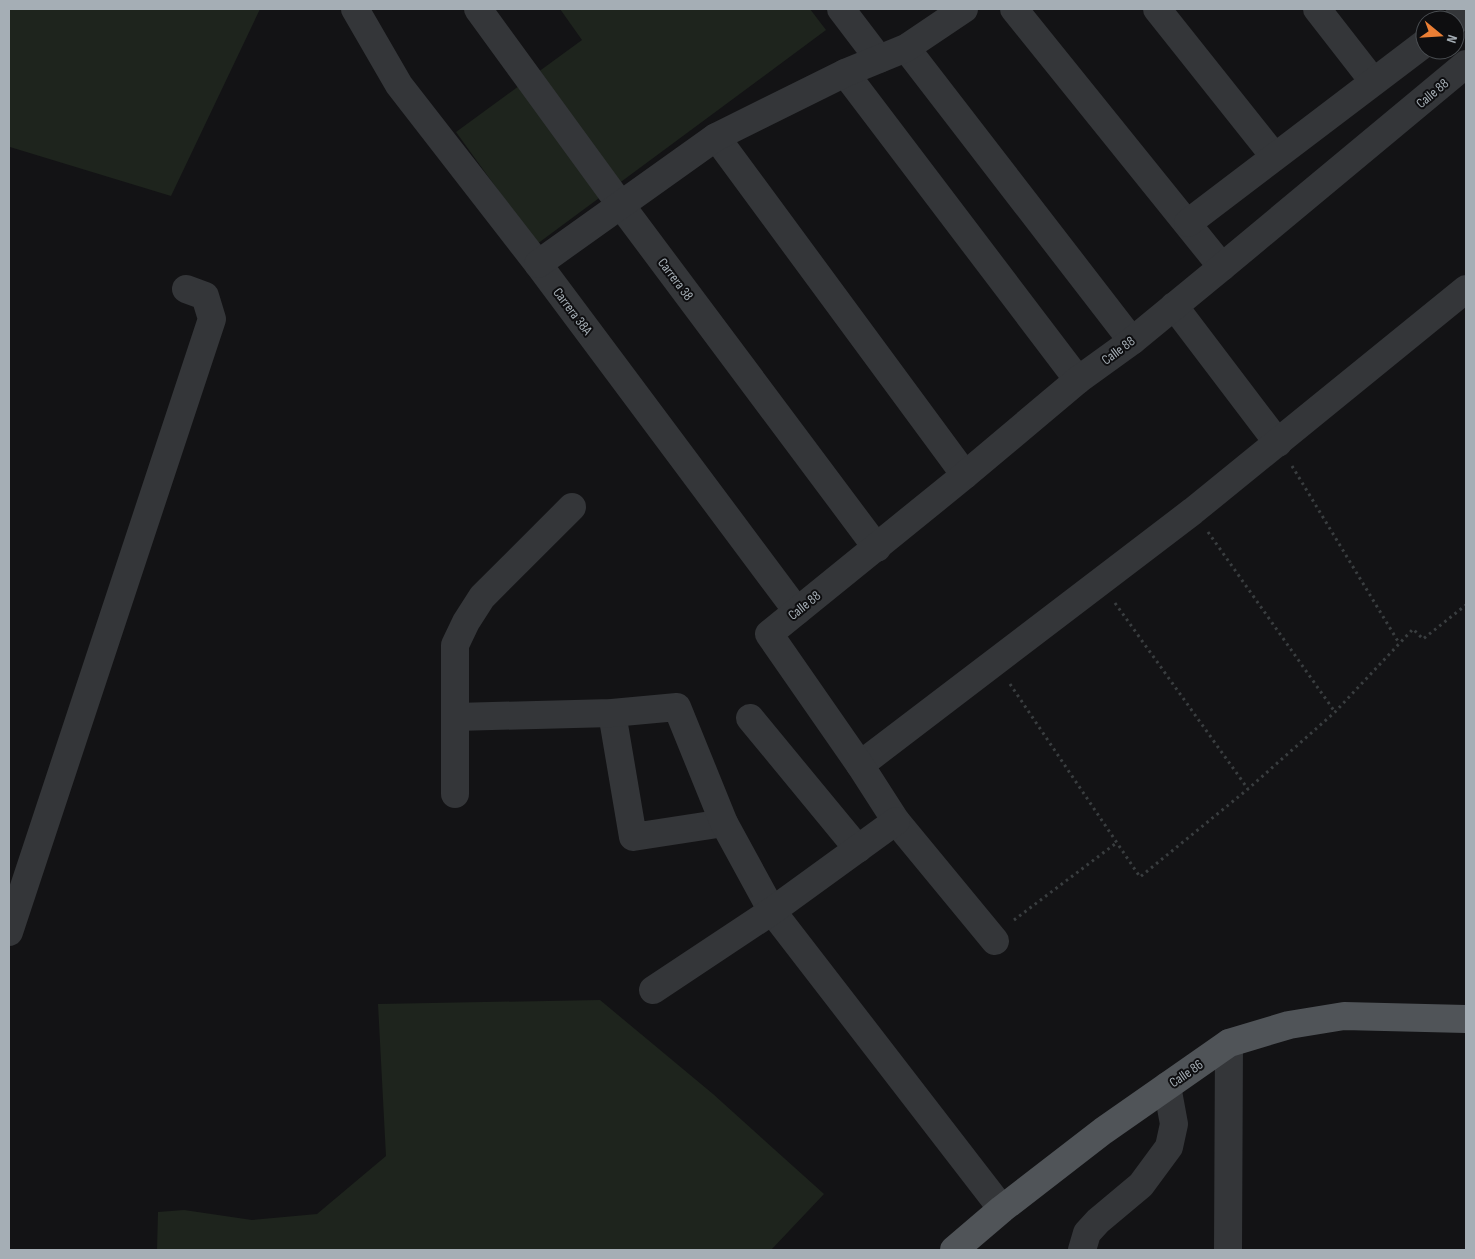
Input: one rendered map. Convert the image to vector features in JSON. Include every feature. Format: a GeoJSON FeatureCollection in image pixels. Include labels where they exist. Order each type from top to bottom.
{"type":"FeatureCollection","features":[{"type":"Feature","properties":{"kind":"main road","name":"Calle 86"},"geometry":{"type":"LineString","coordinates":[[954,1250],[1002,1209],[1103,1131],[1229,1044],[1289,1025],[1344,1016],[1466,1018]]}},
{"type":"Feature","properties":{"kind":"street","name":"Carrera 38A"},"geometry":{"type":"LineString","coordinates":[[355,9],[399,85],[538,264],[796,611]]}},
{"type":"Feature","properties":{"kind":"street","name":"Carrera 38"},"geometry":{"type":"LineString","coordinates":[[478,9],[620,204],[877,548]]}},
{"type":"Feature","properties":{"kind":"street"},"geometry":{"type":"LineString","coordinates":[[842,9],[879,59]]}},
{"type":"Feature","properties":{"kind":"street"},"geometry":{"type":"LineString","coordinates":[[538,264],[716,137],[845,73],[906,48],[964,9]]}},
{"type":"Feature","properties":{"kind":"street"},"geometry":{"type":"LineString","coordinates":[[1014,9],[1222,267]]}},
{"type":"Feature","properties":{"kind":"street"},"geometry":{"type":"LineString","coordinates":[[1157,9],[1274,156]]}},
{"type":"Feature","properties":{"kind":"street"},"geometry":{"type":"LineString","coordinates":[[1317,9],[1373,81]]}},
{"type":"Feature","properties":{"kind":"street"},"geometry":{"type":"LineString","coordinates":[[906,48],[1132,340]]}},
{"type":"Feature","properties":{"kind":"street"},"geometry":{"type":"LineString","coordinates":[[1188,223],[1415,50]]}},
{"type":"Feature","properties":{"kind":"street","name":"Calle 88"},"geometry":{"type":"LineString","coordinates":[[860,765],[769,634],[966,475],[1078,380],[1132,340],[1222,267],[1466,64]]}},
{"type":"Feature","properties":{"kind":"street"},"geometry":{"type":"LineString","coordinates":[[845,73],[1078,380]]}},
{"type":"Feature","properties":{"kind":"street"},"geometry":{"type":"LineString","coordinates":[[716,137],[966,475]]}},
{"type":"Feature","properties":{"kind":"street"},"geometry":{"type":"LineString","coordinates":[[9,932],[212,319],[205,296],[186,289]]}},
{"type":"Feature","properties":{"kind":"street"},"geometry":{"type":"LineString","coordinates":[[993,939],[896,821],[860,765],[1193,511],[1466,289]]}},
{"type":"Feature","properties":{"kind":"street"},"geometry":{"type":"LineString","coordinates":[[1174,306],[1278,443]]}},
{"type":"Feature","properties":{"kind":"street"},"geometry":{"type":"LineString","coordinates":[[455,794],[455,645],[466,622],[482,597],[572,507]]}},
{"type":"Feature","properties":{"kind":"street"},"geometry":{"type":"LineString","coordinates":[[456,717],[612,714],[677,707],[724,823],[772,911],[1002,1209]]}},
{"type":"Feature","properties":{"kind":"street"},"geometry":{"type":"LineString","coordinates":[[612,714],[633,837],[724,823]]}},
{"type":"Feature","properties":{"kind":"street"},"geometry":{"type":"LineString","coordinates":[[750,718],[858,849]]}},
{"type":"Feature","properties":{"kind":"street"},"geometry":{"type":"LineString","coordinates":[[653,990],[772,911],[896,821]]}},
{"type":"Feature","properties":{"kind":"street"},"geometry":{"type":"LineString","coordinates":[[1228,1250],[1229,1044]]}},
{"type":"Feature","properties":{"kind":"street"},"geometry":{"type":"LineString","coordinates":[[1082,1250],[1087,1233],[1098,1221],[1141,1185],[1170,1147],[1174,1124],[1168,1086]]}},
{"type":"Feature","properties":{"kind":"path"},"geometry":{"type":"LineString","coordinates":[[1278,443],[1399,643]]}},
{"type":"Feature","properties":{"kind":"path"},"geometry":{"type":"LineString","coordinates":[[1193,511],[1336,712]]}},
{"type":"Feature","properties":{"kind":"path"},"geometry":{"type":"LineString","coordinates":[[1100,582],[1248,789]]}},
{"type":"Feature","properties":{"kind":"path"},"geometry":{"type":"LineString","coordinates":[[996,662],[1116,844],[1140,877],[1248,789],[1336,712],[1413,629],[1423,639],[1466,605]]}},
{"type":"Feature","properties":{"kind":"path"},"geometry":{"type":"LineString","coordinates":[[993,939],[1116,844]]}},
{"type":"Feature","properties":{"kind":"shaded area"},"geometry":{"type":"Polygon","coordinates":[[[9,9],[260,9],[171,196],[10,147],[9,149],[9,9]]]}},
{"type":"Feature","properties":{"kind":"shaded area"},"geometry":{"type":"Polygon","coordinates":[[[560,9],[810,9],[826,30],[537,244],[456,132],[582,40],[560,9]]]}},
{"type":"Feature","properties":{"kind":"shaded area"},"geometry":{"type":"Polygon","coordinates":[[[600,1000],[713,1094],[824,1194],[771,1250],[157,1250],[158,1212],[184,1210],[252,1220],[317,1214],[386,1156],[378,1004],[600,1000]]]}}]}
